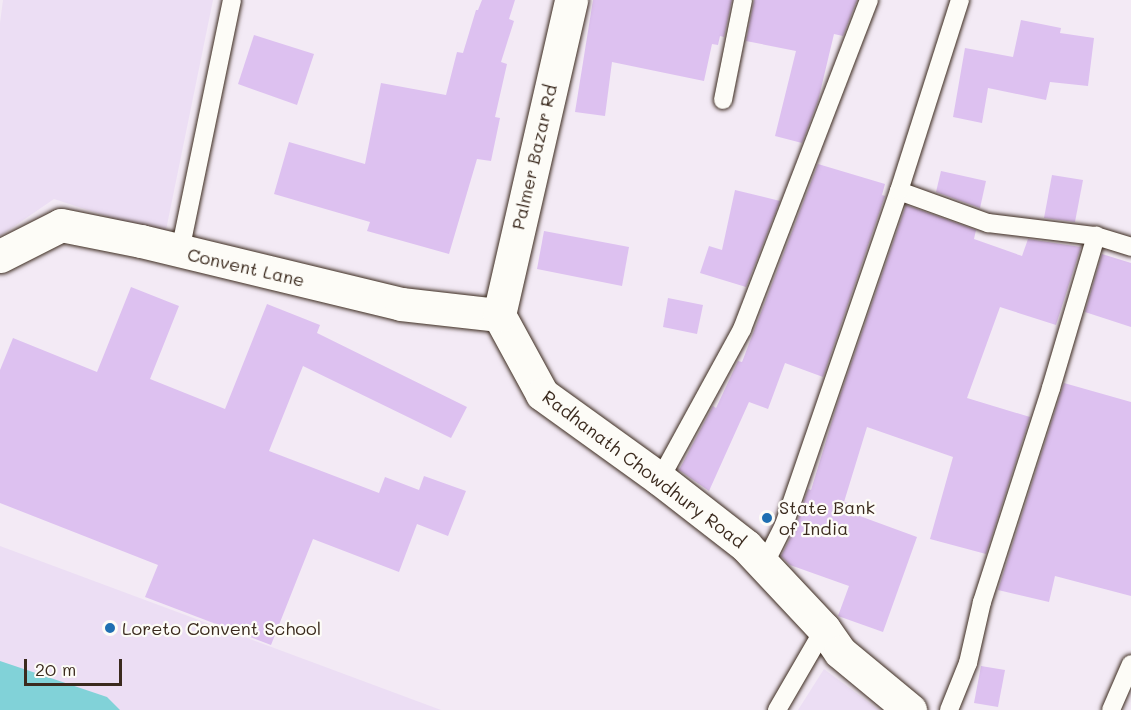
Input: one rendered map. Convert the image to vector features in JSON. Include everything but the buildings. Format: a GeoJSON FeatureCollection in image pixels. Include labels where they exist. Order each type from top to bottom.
{"type":"FeatureCollection","features":[{"type":"Feature","properties":{"kind":"street","name":"Palmer Bazar Rd"},"geometry":{"type":"LineString","coordinates":[[499,315],[571,0]]}},
{"type":"Feature","properties":{"kind":"street","name":"Convent Lane"},"geometry":{"type":"LineString","coordinates":[[0,256],[62,225],[401,304],[499,315]]}},
{"type":"Feature","properties":{"kind":"street","name":"Radhanath Chowdhury Road"},"geometry":{"type":"LineString","coordinates":[[499,315],[542,394],[660,479],[746,546],[824,629],[840,652],[910,710]]}},
{"type":"Feature","properties":{"kind":"lane"},"geometry":{"type":"LineString","coordinates":[[180,251],[232,0]]}},
{"type":"Feature","properties":{"kind":"lane"},"geometry":{"type":"LineString","coordinates":[[723,100],[743,0]]}},
{"type":"Feature","properties":{"kind":"lane"},"geometry":{"type":"LineString","coordinates":[[660,479],[742,329],[869,0]]}},
{"type":"Feature","properties":{"kind":"lane"},"geometry":{"type":"LineString","coordinates":[[764,565],[784,525],[899,191],[960,0]]}},
{"type":"Feature","properties":{"kind":"lane"},"geometry":{"type":"LineString","coordinates":[[899,191],[988,223],[1096,236],[1131,247]]}},
{"type":"Feature","properties":{"kind":"lane"},"geometry":{"type":"LineString","coordinates":[[949,710],[968,663],[982,602],[1051,388],[1096,236]]}},
{"type":"Feature","properties":{"kind":"lane"},"geometry":{"type":"LineString","coordinates":[[777,710],[824,629]]}},
{"type":"Feature","properties":{"kind":"lane"},"geometry":{"type":"LineString","coordinates":[[1111,710],[1131,664]]}},
{"type":"Feature","properties":{"kind":"shaded area"},"geometry":{"type":"Polygon","coordinates":[[[3,0],[213,0],[165,235],[54,199],[0,236],[0,23],[3,0]]]}},
{"type":"Feature","properties":{"kind":"shaded area","name":"Loreto Convent School"},"geometry":{"type":"Polygon","coordinates":[[[0,546],[441,710],[0,710],[0,546]]]}},
{"type":"Feature","properties":{"kind":"shaded area"},"geometry":{"type":"Polygon","coordinates":[[[824,669],[879,710],[798,710],[824,669]]]}},
{"type":"Feature","properties":{"kind":"water"},"geometry":{"type":"Polygon","coordinates":[[[0,661],[107,697],[120,710],[0,710],[0,661]]]}},
{"type":"Feature","properties":{"kind":"place","name":"State Bank of India"},"geometry":{"type":"Point","coordinates":[767,518]}},
{"type":"Feature","properties":{"kind":"place","name":"Loreto Convent School"},"geometry":{"type":"Point","coordinates":[110,628]}}]}
